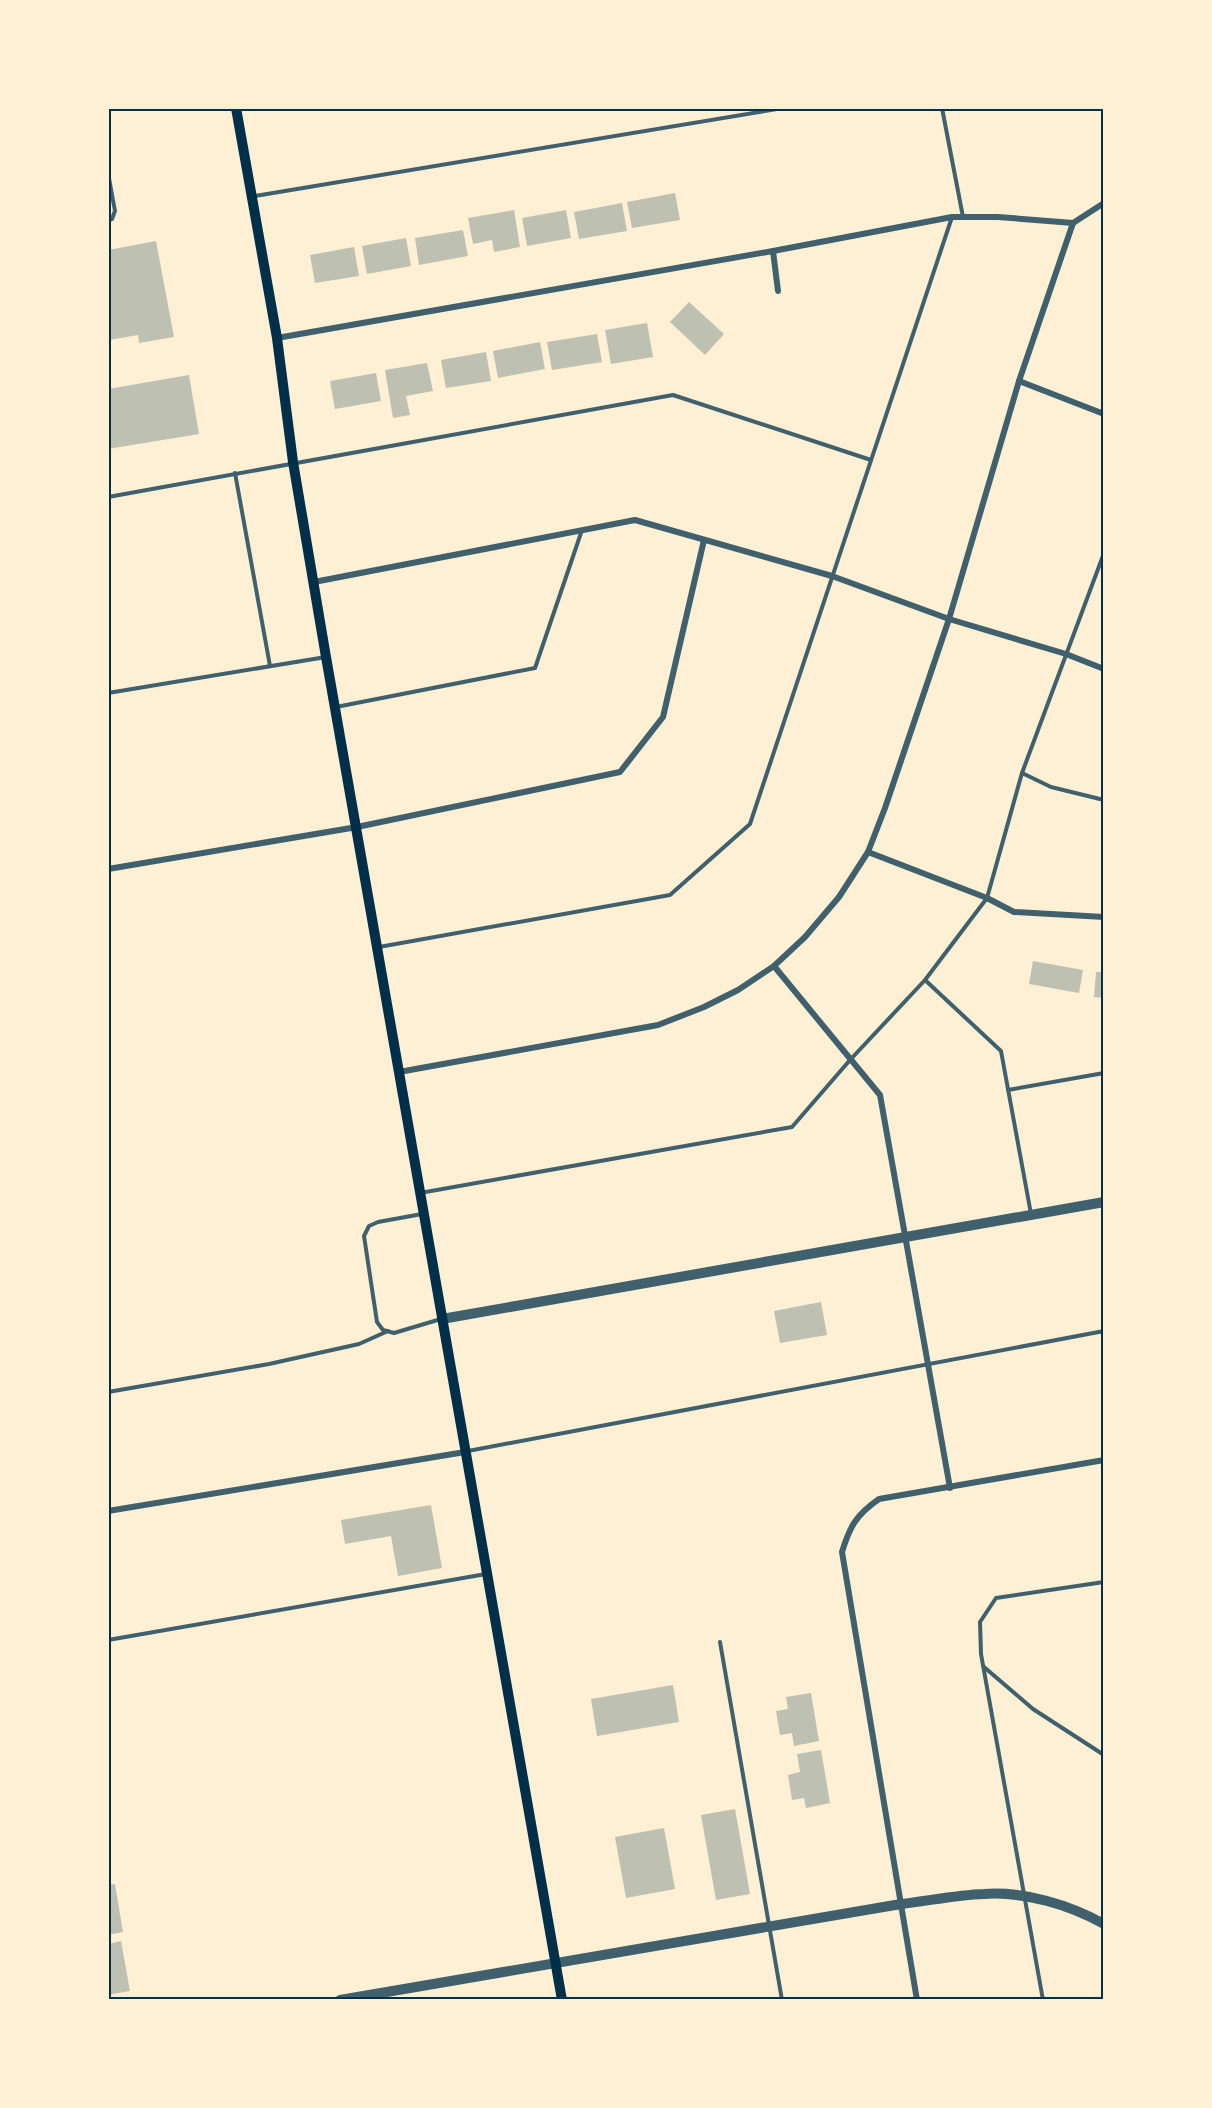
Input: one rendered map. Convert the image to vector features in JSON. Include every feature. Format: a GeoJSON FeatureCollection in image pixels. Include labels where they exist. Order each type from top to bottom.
{"type":"FeatureCollection","features":[{"type":"Feature","properties":{"kind":"main road"},"geometry":{"type":"LineString","coordinates":[[236,108],[277,338],[293,462],[326,657],[379,947],[423,1214],[489,1574],[562,2000]]}},
{"type":"Feature","properties":{"kind":"street"},"geometry":{"type":"LineString","coordinates":[[277,338],[773,251],[952,217],[1073,223],[1104,203]]}},
{"type":"Feature","properties":{"kind":"street"},"geometry":{"type":"LineString","coordinates":[[399,1072],[658,1025],[705,1007],[738,990],[774,966],[805,936],[839,897],[868,852],[949,619],[1019,381],[1073,223]]}},
{"type":"Feature","properties":{"kind":"street"},"geometry":{"type":"LineString","coordinates":[[773,251],[778,291]]}},
{"type":"Feature","properties":{"kind":"street"},"geometry":{"type":"LineString","coordinates":[[1019,381],[1104,414]]}},
{"type":"Feature","properties":{"kind":"street"},"geometry":{"type":"LineString","coordinates":[[314,582],[635,520],[832,576],[949,619],[1066,654],[1104,669]]}},
{"type":"Feature","properties":{"kind":"street"},"geometry":{"type":"LineString","coordinates":[[108,869],[357,827],[620,772],[663,717],[704,540]]}},
{"type":"Feature","properties":{"kind":"street"},"geometry":{"type":"LineString","coordinates":[[868,852],[987,898],[1014,912],[1104,917]]}},
{"type":"Feature","properties":{"kind":"street"},"geometry":{"type":"LineString","coordinates":[[774,966],[880,1095],[950,1488]]}},
{"type":"Feature","properties":{"kind":"street"},"geometry":{"type":"LineString","coordinates":[[442,1319],[1104,1202]]}},
{"type":"Feature","properties":{"kind":"street"},"geometry":{"type":"LineString","coordinates":[[108,1510],[465,1452]]}},
{"type":"Feature","properties":{"kind":"street"},"geometry":{"type":"LineString","coordinates":[[917,2000],[842,1552],[850,1526],[864,1509],[879,1499],[1104,1460]]}},
{"type":"Feature","properties":{"kind":"street"},"geometry":{"type":"LineString","coordinates":[[340,2000],[900,1904],[986,1893],[1026,1897],[1069,1907],[1104,1924]]}},
{"type":"Feature","properties":{"kind":"lane"},"geometry":{"type":"LineString","coordinates":[[251,197],[783,108]]}},
{"type":"Feature","properties":{"kind":"lane"},"geometry":{"type":"LineString","coordinates":[[942,108],[963,217]]}},
{"type":"Feature","properties":{"kind":"lane"},"geometry":{"type":"LineString","coordinates":[[108,173],[115,211],[112,219],[108,221]]}},
{"type":"Feature","properties":{"kind":"lane"},"geometry":{"type":"LineString","coordinates":[[379,947],[670,895],[750,824],[952,217]]}},
{"type":"Feature","properties":{"kind":"lane"},"geometry":{"type":"LineString","coordinates":[[108,497],[673,395],[871,460]]}},
{"type":"Feature","properties":{"kind":"lane"},"geometry":{"type":"LineString","coordinates":[[235,473],[270,666]]}},
{"type":"Feature","properties":{"kind":"lane"},"geometry":{"type":"LineString","coordinates":[[335,707],[536,668],[582,530]]}},
{"type":"Feature","properties":{"kind":"lane"},"geometry":{"type":"LineString","coordinates":[[420,1193],[792,1127],[850,1060],[925,980],[987,898],[1022,773],[1104,553]]}},
{"type":"Feature","properties":{"kind":"lane"},"geometry":{"type":"LineString","coordinates":[[108,693],[326,657]]}},
{"type":"Feature","properties":{"kind":"lane"},"geometry":{"type":"LineString","coordinates":[[1022,773],[1051,787],[1104,800]]}},
{"type":"Feature","properties":{"kind":"lane"},"geometry":{"type":"LineString","coordinates":[[925,980],[1000,1051],[1031,1215]]}},
{"type":"Feature","properties":{"kind":"lane"},"geometry":{"type":"LineString","coordinates":[[1008,1090],[1104,1073]]}},
{"type":"Feature","properties":{"kind":"lane"},"geometry":{"type":"LineString","coordinates":[[423,1214],[378,1222],[369,1226],[364,1236],[377,1322],[383,1330],[394,1333],[442,1319]]}},
{"type":"Feature","properties":{"kind":"lane"},"geometry":{"type":"LineString","coordinates":[[108,1392],[269,1364],[358,1344],[388,1331]]}},
{"type":"Feature","properties":{"kind":"lane"},"geometry":{"type":"LineString","coordinates":[[465,1452],[1104,1331]]}},
{"type":"Feature","properties":{"kind":"lane"},"geometry":{"type":"LineString","coordinates":[[108,1640],[489,1574]]}},
{"type":"Feature","properties":{"kind":"lane"},"geometry":{"type":"LineString","coordinates":[[1043,2000],[983,1666],[980,1622],[996,1598],[1104,1582]]}},
{"type":"Feature","properties":{"kind":"lane"},"geometry":{"type":"LineString","coordinates":[[720,1642],[782,2000]]}},
{"type":"Feature","properties":{"kind":"lane"},"geometry":{"type":"LineString","coordinates":[[983,1666],[1033,1709],[1104,1755]]}},
{"type":"Feature","properties":{"kind":"building"},"geometry":{"type":"Polygon","coordinates":[[[675,193],[680,220],[632,228],[627,202],[675,193]]]}},
{"type":"Feature","properties":{"kind":"building"},"geometry":{"type":"Polygon","coordinates":[[[622,203],[627,231],[579,239],[574,212],[622,203]]]}},
{"type":"Feature","properties":{"kind":"building"},"geometry":{"type":"Polygon","coordinates":[[[514,210],[520,247],[494,252],[492,240],[473,244],[468,218],[514,210]]]}},
{"type":"Feature","properties":{"kind":"building"},"geometry":{"type":"Polygon","coordinates":[[[566,210],[571,238],[527,246],[522,218],[566,210]]]}},
{"type":"Feature","properties":{"kind":"building"},"geometry":{"type":"Polygon","coordinates":[[[463,230],[468,256],[419,265],[415,238],[463,230]]]}},
{"type":"Feature","properties":{"kind":"building"},"geometry":{"type":"Polygon","coordinates":[[[406,238],[411,266],[367,274],[362,246],[406,238]]]}},
{"type":"Feature","properties":{"kind":"building"},"geometry":{"type":"Polygon","coordinates":[[[156,241],[174,337],[139,343],[138,335],[109,340],[111,348],[108,348],[108,250],[156,241]]]}},
{"type":"Feature","properties":{"kind":"building"},"geometry":{"type":"Polygon","coordinates":[[[354,247],[359,276],[315,283],[310,255],[354,247]]]}},
{"type":"Feature","properties":{"kind":"building"},"geometry":{"type":"Polygon","coordinates":[[[689,302],[724,334],[705,355],[670,322],[689,302]]]}},
{"type":"Feature","properties":{"kind":"building"},"geometry":{"type":"Polygon","coordinates":[[[647,323],[653,357],[611,364],[605,330],[647,323]]]}},
{"type":"Feature","properties":{"kind":"building"},"geometry":{"type":"Polygon","coordinates":[[[597,334],[602,362],[552,370],[547,342],[597,334]]]}},
{"type":"Feature","properties":{"kind":"building"},"geometry":{"type":"Polygon","coordinates":[[[540,342],[545,369],[498,378],[493,351],[540,342]]]}},
{"type":"Feature","properties":{"kind":"building"},"geometry":{"type":"Polygon","coordinates":[[[486,352],[491,381],[446,388],[441,360],[486,352]]]}},
{"type":"Feature","properties":{"kind":"building"},"geometry":{"type":"Polygon","coordinates":[[[427,363],[433,391],[406,396],[410,415],[393,418],[385,370],[427,363]]]}},
{"type":"Feature","properties":{"kind":"building"},"geometry":{"type":"Polygon","coordinates":[[[376,373],[381,401],[335,409],[330,381],[376,373]]]}},
{"type":"Feature","properties":{"kind":"building"},"geometry":{"type":"Polygon","coordinates":[[[189,375],[199,434],[108,449],[108,389],[189,375]]]}},
{"type":"Feature","properties":{"kind":"building"},"geometry":{"type":"Polygon","coordinates":[[[1033,961],[1083,970],[1079,993],[1029,984],[1033,961]]]}},
{"type":"Feature","properties":{"kind":"building"},"geometry":{"type":"Polygon","coordinates":[[[1096,972],[1104,972],[1104,998],[1094,997],[1096,972]]]}},
{"type":"Feature","properties":{"kind":"building"},"geometry":{"type":"Polygon","coordinates":[[[821,1302],[827,1335],[780,1343],[774,1311],[821,1302]]]}},
{"type":"Feature","properties":{"kind":"building"},"geometry":{"type":"Polygon","coordinates":[[[431,1505],[442,1568],[398,1576],[391,1536],[345,1544],[341,1520],[431,1505]]]}},
{"type":"Feature","properties":{"kind":"building"},"geometry":{"type":"Polygon","coordinates":[[[673,1685],[679,1722],[597,1736],[591,1699],[673,1685]]]}},
{"type":"Feature","properties":{"kind":"building"},"geometry":{"type":"Polygon","coordinates":[[[811,1693],[819,1741],[794,1746],[792,1733],[780,1735],[776,1711],[788,1709],[786,1697],[811,1693]]]}},
{"type":"Feature","properties":{"kind":"building"},"geometry":{"type":"Polygon","coordinates":[[[821,1750],[830,1803],[806,1808],[804,1798],[792,1800],[788,1775],[800,1772],[797,1754],[821,1750]]]}},
{"type":"Feature","properties":{"kind":"building"},"geometry":{"type":"Polygon","coordinates":[[[735,1809],[750,1894],[716,1900],[701,1815],[735,1809]]]}},
{"type":"Feature","properties":{"kind":"building"},"geometry":{"type":"Polygon","coordinates":[[[664,1828],[675,1889],[626,1898],[615,1837],[664,1828]]]}},
{"type":"Feature","properties":{"kind":"building"},"geometry":{"type":"Polygon","coordinates":[[[115,1884],[123,1932],[108,1935],[108,1885],[115,1884]]]}},
{"type":"Feature","properties":{"kind":"building"},"geometry":{"type":"Polygon","coordinates":[[[121,1941],[130,1991],[108,1995],[108,1944],[121,1941]]]}}]}
